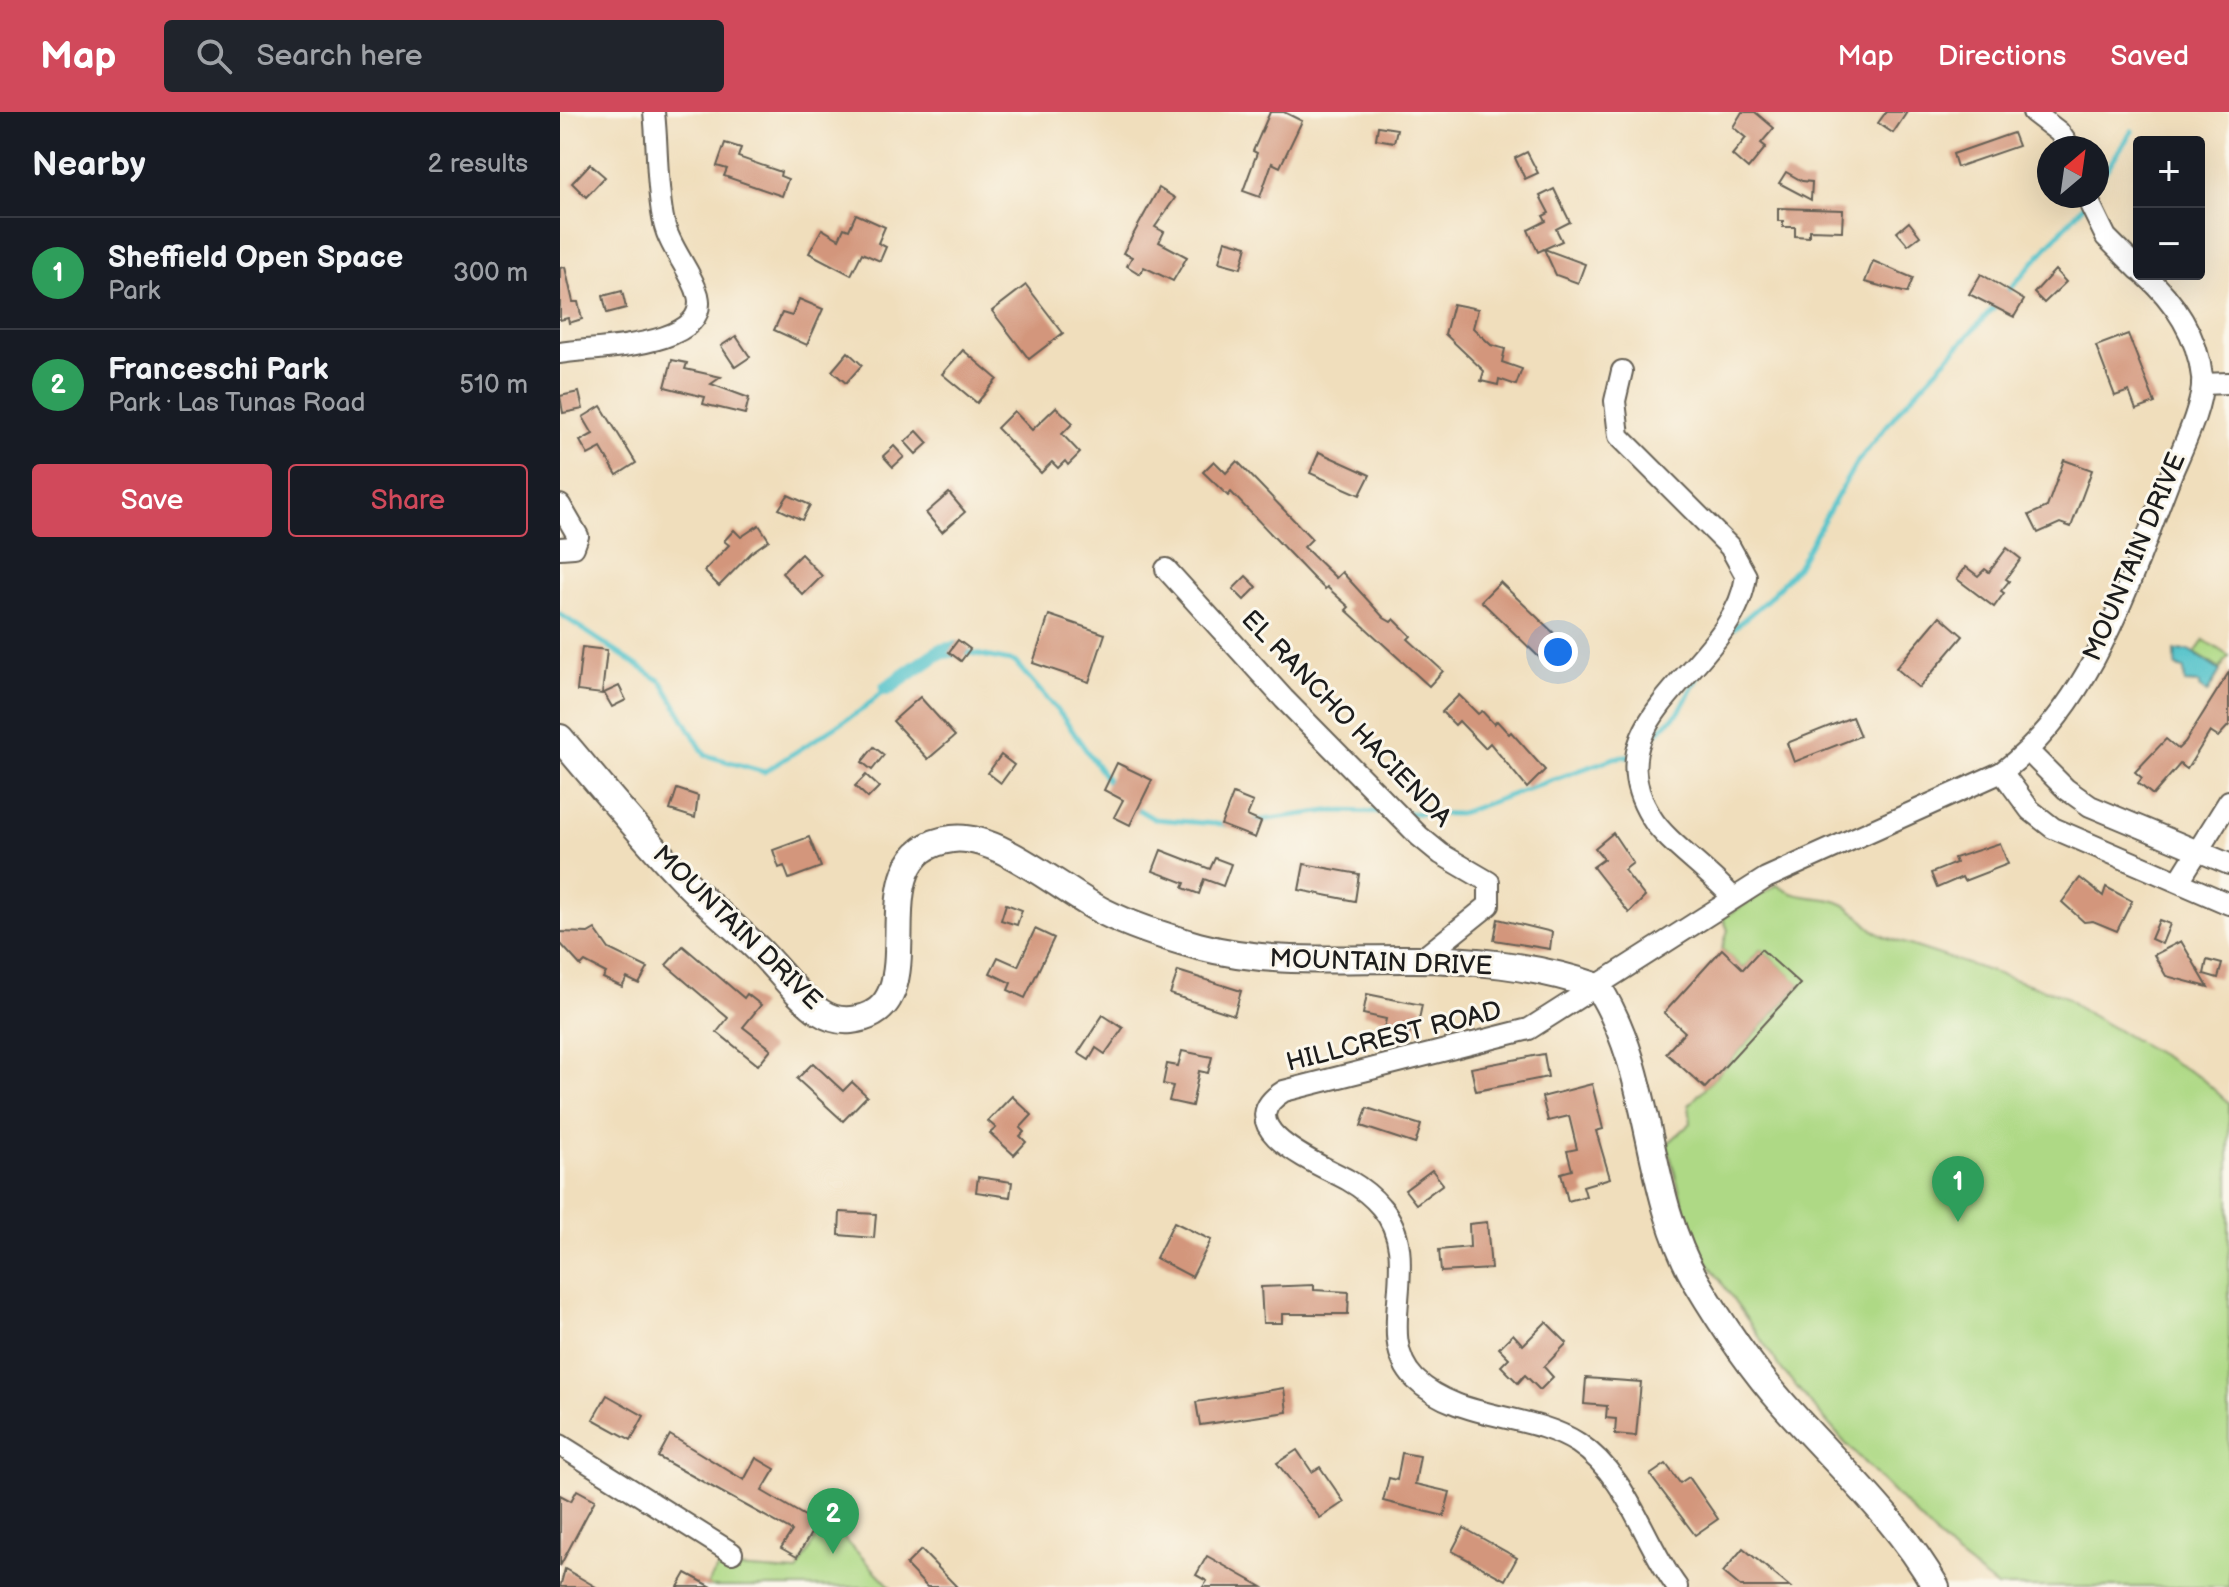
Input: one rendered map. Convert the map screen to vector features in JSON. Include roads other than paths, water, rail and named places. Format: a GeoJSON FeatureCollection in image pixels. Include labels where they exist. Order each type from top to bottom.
{"type":"FeatureCollection","features":[{"type":"Feature","properties":{"kind":"main road","name":"MOUNTAIN DRIVE"},"geometry":{"type":"LineString","coordinates":[[560,738],[682,879],[760,951],[808,1003],[832,1018],[859,1018],[882,1004],[893,989],[898,970],[899,892],[905,873],[925,849],[953,839],[986,842],[1109,915],[1199,946],[1266,959],[1422,959],[1569,977],[1598,987]]}},
{"type":"Feature","properties":{"kind":"main road"},"geometry":{"type":"LineString","coordinates":[[1598,987],[1623,1037],[1668,1213],[1696,1281],[1781,1402],[1888,1519],[1936,1587]]}},
{"type":"Feature","properties":{"kind":"street"},"geometry":{"type":"LineString","coordinates":[[560,353],[661,339],[684,330],[696,316],[697,292],[665,224],[654,112]]}},
{"type":"Feature","properties":{"kind":"street"},"geometry":{"type":"LineString","coordinates":[[2033,112],[2062,136]]}},
{"type":"Feature","properties":{"kind":"street"},"geometry":{"type":"LineString","coordinates":[[2092,208],[2106,237],[2133,264]]}},
{"type":"Feature","properties":{"kind":"street"},"geometry":{"type":"LineString","coordinates":[[2150,280],[2168,297],[2184,321],[2197,354],[2202,384],[2229,383]]}},
{"type":"Feature","properties":{"kind":"street"},"geometry":{"type":"LineString","coordinates":[[1622,371],[1615,401],[1619,436],[1730,547],[1746,576],[1738,607],[1719,636],[1641,731],[1635,770],[1652,819],[1713,873],[1733,898]]}},
{"type":"Feature","properties":{"kind":"street","name":"MOUNTAIN DRIVE"},"geometry":{"type":"LineString","coordinates":[[1598,987],[1733,898],[1797,862],[2002,772],[2028,751],[2067,704],[2113,620],[2188,431],[2202,384]]}},
{"type":"Feature","properties":{"kind":"street"},"geometry":{"type":"LineString","coordinates":[[560,505],[578,536],[574,547],[560,548]]}},
{"type":"Feature","properties":{"kind":"street","name":"EL RANCHO HACIENDA"},"geometry":{"type":"LineString","coordinates":[[1166,569],[1284,699],[1419,836],[1441,854],[1489,882],[1492,897],[1484,911],[1422,959]]}},
{"type":"Feature","properties":{"kind":"street"},"geometry":{"type":"LineString","coordinates":[[2028,751],[2084,803],[2229,864]]}},
{"type":"Feature","properties":{"kind":"street"},"geometry":{"type":"LineString","coordinates":[[2002,772],[2030,810],[2053,828],[2229,904]]}},
{"type":"Feature","properties":{"kind":"street"},"geometry":{"type":"LineString","coordinates":[[2179,881],[2229,801]]}},
{"type":"Feature","properties":{"kind":"street","name":"HILLCREST ROAD"},"geometry":{"type":"LineString","coordinates":[[1598,987],[1529,1029],[1284,1091],[1271,1103],[1267,1120],[1269,1129],[1282,1143],[1362,1189],[1388,1216],[1399,1243],[1401,1275],[1397,1342],[1405,1367],[1414,1378],[1449,1398],[1560,1434],[1589,1451],[1617,1481],[1677,1587]]}},
{"type":"Feature","properties":{"kind":"street"},"geometry":{"type":"LineString","coordinates":[[560,1445],[732,1553]]}},
{"type":"Feature","properties":{"kind":"water"},"geometry":{"type":"Polygon","coordinates":[[[2189,650],[2220,671],[2207,693],[2199,687],[2200,684],[2185,683],[2184,669],[2176,667],[2175,651],[2189,650]]]}},
{"type":"Feature","properties":{"kind":"waterway"},"geometry":{"type":"LineString","coordinates":[[2109,166],[2132,131]]}},
{"type":"Feature","properties":{"kind":"waterway"},"geometry":{"type":"LineString","coordinates":[[2005,295],[2081,208]]}},
{"type":"Feature","properties":{"kind":"waterway"},"geometry":{"type":"LineString","coordinates":[[1734,628],[1768,599],[1797,567],[1855,465],[1901,408],[1999,302]]}},
{"type":"Feature","properties":{"kind":"waterway"},"geometry":{"type":"LineString","coordinates":[[560,614],[662,682],[705,755],[764,772],[863,709],[887,688]]}},
{"type":"Feature","properties":{"kind":"waterway"},"geometry":{"type":"LineString","coordinates":[[887,688],[939,652],[956,649]]}},
{"type":"Feature","properties":{"kind":"waterway"},"geometry":{"type":"LineString","coordinates":[[961,651],[1015,662],[1062,716],[1110,784]]}},
{"type":"Feature","properties":{"kind":"waterway"},"geometry":{"type":"LineString","coordinates":[[1651,738],[1679,712],[1700,673]]}},
{"type":"Feature","properties":{"kind":"waterway"},"geometry":{"type":"LineString","coordinates":[[1405,813],[1458,814],[1614,758],[1633,755]]}},
{"type":"Feature","properties":{"kind":"waterway"},"geometry":{"type":"LineString","coordinates":[[1134,807],[1154,819],[1228,825]]}},
{"type":"Feature","properties":{"kind":"waterway"},"geometry":{"type":"LineString","coordinates":[[1254,821],[1328,811],[1387,812]]}},
{"type":"Feature","properties":{"kind":"place","name":"Sheffield Open Space"},"geometry":{"type":"Point","coordinates":[1958,1222]}},
{"type":"Feature","properties":{"kind":"place","name":"Franceschi Park"},"geometry":{"type":"Point","coordinates":[833,1554]}}]}
